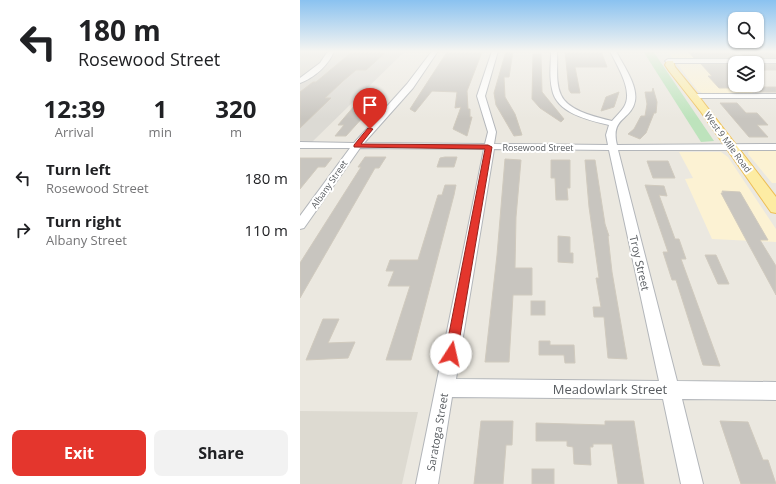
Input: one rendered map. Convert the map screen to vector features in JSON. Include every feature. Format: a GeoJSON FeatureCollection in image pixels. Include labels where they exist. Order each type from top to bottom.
{"type":"FeatureCollection","features":[{"type":"Feature","properties":{"kind":"main road","name":"West 9 Mile Road"},"geometry":{"type":"LineString","coordinates":[[676,74],[776,208]]}},
{"type":"Feature","properties":{"kind":"street"},"geometry":{"type":"LineString","coordinates":[[300,81],[310,74]]}},
{"type":"Feature","properties":{"kind":"street","name":"Albany Street"},"geometry":{"type":"LineString","coordinates":[[300,225],[356,146],[410,86],[419,74]]}},
{"type":"Feature","properties":{"kind":"street","name":"Saratoga Street"},"geometry":{"type":"LineString","coordinates":[[427,484],[492,127],[481,96],[488,74]]}},
{"type":"Feature","properties":{"kind":"street"},"geometry":{"type":"LineString","coordinates":[[555,74],[556,88],[560,98],[577,112],[614,124],[627,111],[631,98],[630,90],[623,74]]}},
{"type":"Feature","properties":{"kind":"street"},"geometry":{"type":"LineString","coordinates":[[694,96],[776,96]]}},
{"type":"Feature","properties":{"kind":"street","name":"Troy Street"},"geometry":{"type":"LineString","coordinates":[[614,124],[610,130],[613,148],[692,484]]}},
{"type":"Feature","properties":{"kind":"street","name":"Rosewood Street"},"geometry":{"type":"LineString","coordinates":[[300,145],[613,148],[776,147]]}},
{"type":"Feature","properties":{"kind":"street","name":"Meadowlark Street"},"geometry":{"type":"LineString","coordinates":[[445,388],[776,391]]}},
{"type":"Feature","properties":{"kind":"shaded area"},"geometry":{"type":"Polygon","coordinates":[[[300,74],[382,74],[311,143],[300,143],[300,74]]]}},
{"type":"Feature","properties":{"kind":"shaded area"},"geometry":{"type":"Polygon","coordinates":[[[685,74],[728,74],[728,92],[753,93],[702,93],[698,91],[685,74]]]}},
{"type":"Feature","properties":{"kind":"shaded area"},"geometry":{"type":"Polygon","coordinates":[[[749,150],[776,150],[776,183],[772,183],[748,154],[749,150]]]}},
{"type":"Feature","properties":{"kind":"shaded area"},"geometry":{"type":"Polygon","coordinates":[[[679,152],[721,152],[728,157],[776,229],[776,242],[712,239],[685,179],[693,178],[679,152]]]}},
{"type":"Feature","properties":{"kind":"shaded area"},"geometry":{"type":"Polygon","coordinates":[[[300,411],[418,412],[402,484],[300,484],[300,411]]]}},
{"type":"Feature","properties":{"kind":"green space"},"geometry":{"type":"Polygon","coordinates":[[[657,74],[668,74],[714,141],[701,142],[657,74]]]}},
{"type":"Feature","properties":{"kind":"building"},"geometry":{"type":"Polygon","coordinates":[[[326,74],[352,74],[325,98],[331,98],[300,128],[300,92],[313,82],[316,82],[326,74]]]}},
{"type":"Feature","properties":{"kind":"building"},"geometry":{"type":"Polygon","coordinates":[[[433,74],[474,74],[467,91],[468,109],[470,109],[470,117],[472,117],[467,136],[453,129],[461,107],[455,108],[457,92],[432,91],[415,112],[410,109],[433,74]]]}},
{"type":"Feature","properties":{"kind":"building"},"geometry":{"type":"Polygon","coordinates":[[[500,74],[510,74],[509,77],[504,77],[505,97],[515,114],[522,135],[514,136],[496,105],[494,93],[500,74]]]}},
{"type":"Feature","properties":{"kind":"building"},"geometry":{"type":"Polygon","coordinates":[[[533,74],[542,74],[542,92],[564,119],[561,122],[540,108],[532,99],[533,74]]]}},
{"type":"Feature","properties":{"kind":"building"},"geometry":{"type":"Polygon","coordinates":[[[567,74],[576,74],[580,93],[571,93],[569,90],[567,74]]]}},
{"type":"Feature","properties":{"kind":"building"},"geometry":{"type":"Polygon","coordinates":[[[710,74],[728,74],[728,88],[719,88],[708,76],[712,76],[710,74]]]}},
{"type":"Feature","properties":{"kind":"building"},"geometry":{"type":"Polygon","coordinates":[[[764,87],[776,87],[776,92],[764,92],[764,87]]]}},
{"type":"Feature","properties":{"kind":"building"},"geometry":{"type":"Polygon","coordinates":[[[653,88],[657,102],[656,113],[654,113],[646,133],[640,139],[628,134],[634,129],[641,116],[645,116],[647,104],[645,92],[652,92],[653,88]]]}},
{"type":"Feature","properties":{"kind":"building"},"geometry":{"type":"Polygon","coordinates":[[[619,92],[614,107],[601,111],[606,97],[619,92]]]}},
{"type":"Feature","properties":{"kind":"building"},"geometry":{"type":"Polygon","coordinates":[[[720,103],[737,103],[746,113],[757,113],[768,125],[757,125],[768,137],[749,137],[720,103]]]}},
{"type":"Feature","properties":{"kind":"building"},"geometry":{"type":"Polygon","coordinates":[[[355,105],[374,105],[346,136],[335,136],[344,125],[338,125],[355,105]]]}},
{"type":"Feature","properties":{"kind":"building"},"geometry":{"type":"Polygon","coordinates":[[[365,157],[386,157],[379,168],[375,168],[300,298],[300,263],[361,167],[358,167],[365,157]]]}},
{"type":"Feature","properties":{"kind":"building"},"geometry":{"type":"Polygon","coordinates":[[[457,157],[454,167],[437,167],[440,158],[457,157]]]}},
{"type":"Feature","properties":{"kind":"building"},"geometry":{"type":"Polygon","coordinates":[[[300,158],[332,158],[325,167],[318,167],[300,189],[300,158]]]}},
{"type":"Feature","properties":{"kind":"building"},"geometry":{"type":"Polygon","coordinates":[[[505,159],[521,160],[516,217],[515,268],[532,268],[532,295],[513,295],[509,362],[485,362],[497,255],[505,159]]]}},
{"type":"Feature","properties":{"kind":"building"},"geometry":{"type":"Polygon","coordinates":[[[551,160],[570,160],[570,188],[567,188],[568,200],[556,200],[555,178],[551,178],[551,160]]]}},
{"type":"Feature","properties":{"kind":"building"},"geometry":{"type":"Polygon","coordinates":[[[585,160],[595,160],[605,224],[609,236],[612,272],[627,359],[608,358],[604,317],[594,317],[593,307],[601,307],[596,278],[599,278],[589,207],[585,160]]]}},
{"type":"Feature","properties":{"kind":"building"},"geometry":{"type":"Polygon","coordinates":[[[647,161],[668,161],[675,178],[653,178],[647,161]]]}},
{"type":"Feature","properties":{"kind":"building"},"geometry":{"type":"Polygon","coordinates":[[[445,185],[456,185],[411,360],[386,360],[410,286],[388,286],[394,271],[386,271],[390,260],[418,260],[438,195],[442,195],[445,185]]]}},
{"type":"Feature","properties":{"kind":"building"},"geometry":{"type":"Polygon","coordinates":[[[645,185],[664,186],[667,196],[659,195],[675,239],[679,239],[686,259],[681,259],[720,366],[703,365],[676,280],[672,280],[663,252],[668,252],[645,185]]]}},
{"type":"Feature","properties":{"kind":"building"},"geometry":{"type":"Polygon","coordinates":[[[722,191],[740,192],[768,240],[760,240],[776,266],[776,295],[721,193],[723,193],[722,191]]]}},
{"type":"Feature","properties":{"kind":"building"},"geometry":{"type":"Polygon","coordinates":[[[558,236],[570,237],[570,253],[573,253],[573,263],[558,262],[558,236]]]}},
{"type":"Feature","properties":{"kind":"building"},"geometry":{"type":"Polygon","coordinates":[[[705,255],[716,255],[729,284],[718,284],[705,255]]]}},
{"type":"Feature","properties":{"kind":"building"},"geometry":{"type":"Polygon","coordinates":[[[531,301],[545,301],[545,315],[531,315],[531,301]]]}},
{"type":"Feature","properties":{"kind":"building"},"geometry":{"type":"Polygon","coordinates":[[[323,319],[339,319],[328,343],[355,342],[348,358],[306,360],[323,319]]]}},
{"type":"Feature","properties":{"kind":"building"},"geometry":{"type":"Polygon","coordinates":[[[539,341],[550,341],[550,345],[574,345],[575,363],[565,363],[564,355],[539,355],[539,341]]]}},
{"type":"Feature","properties":{"kind":"building"},"geometry":{"type":"Polygon","coordinates":[[[481,421],[513,421],[512,445],[506,445],[503,484],[474,484],[481,421]]]}},
{"type":"Feature","properties":{"kind":"building"},"geometry":{"type":"Polygon","coordinates":[[[605,421],[634,421],[644,484],[618,484],[612,444],[593,444],[593,447],[590,447],[591,465],[574,464],[573,447],[567,446],[567,441],[536,441],[536,423],[605,425],[605,421]]]}},
{"type":"Feature","properties":{"kind":"building"},"geometry":{"type":"Polygon","coordinates":[[[720,421],[748,422],[763,460],[768,460],[776,484],[741,484],[720,421]]]}},
{"type":"Feature","properties":{"kind":"building"},"geometry":{"type":"Polygon","coordinates":[[[532,469],[554,469],[554,484],[532,484],[532,469]]]}},
{"type":"Feature","properties":{"kind":"route"},"geometry":{"type":"LineString","coordinates":[[370,129],[356,146],[488,147],[451,354]]}}]}
